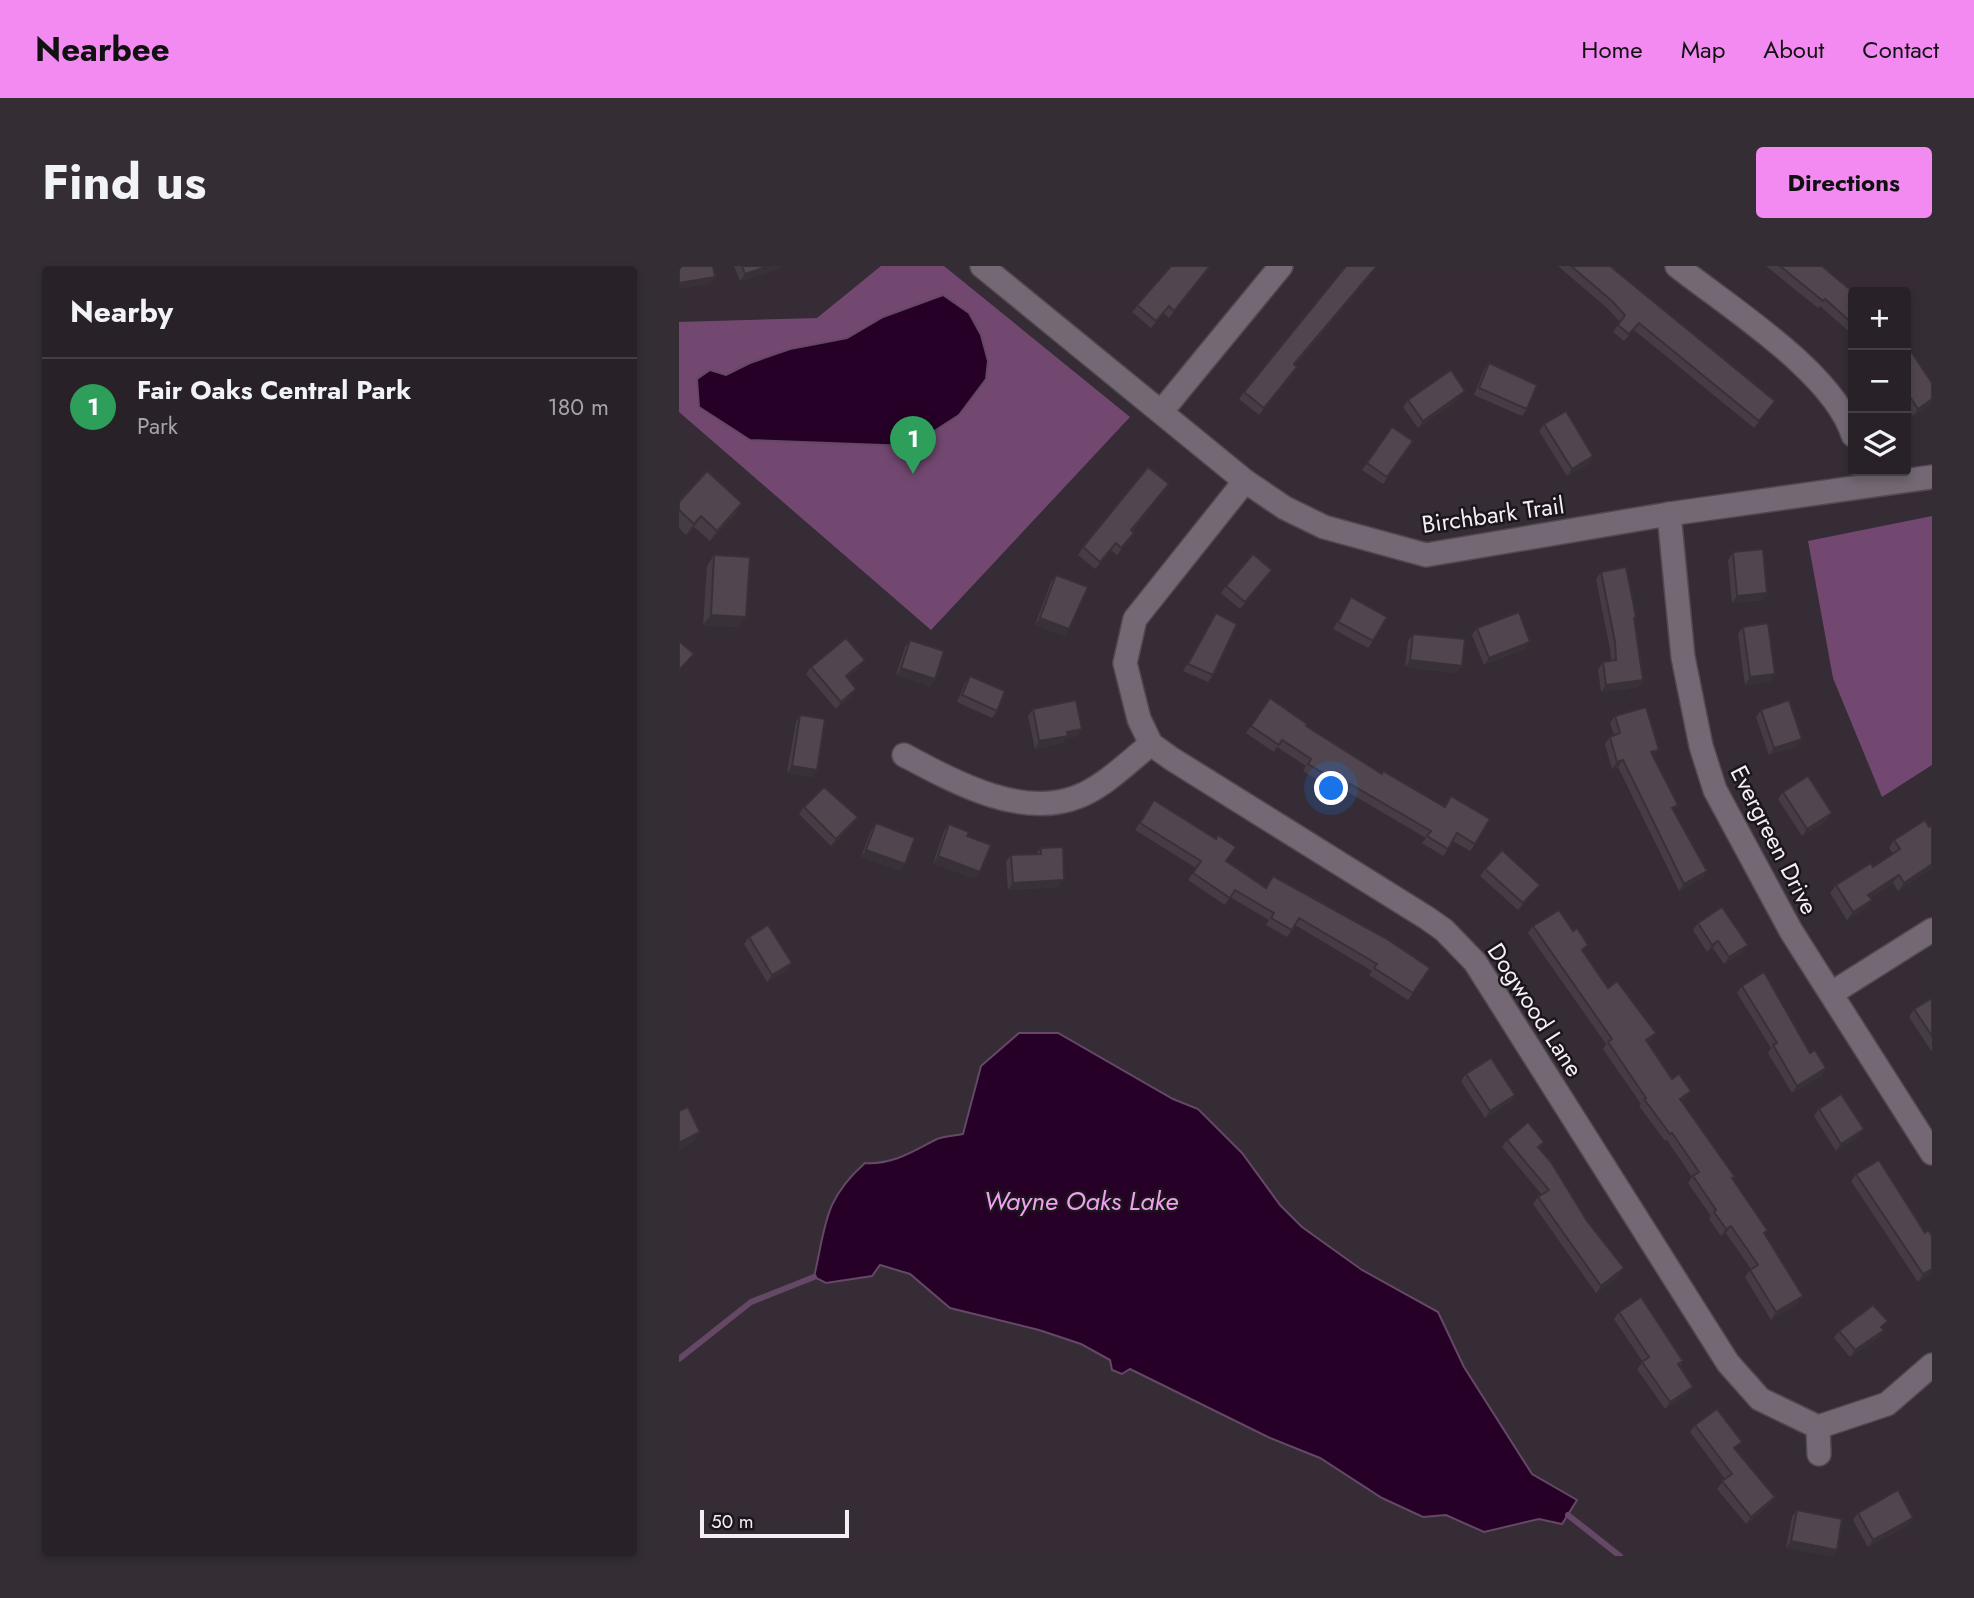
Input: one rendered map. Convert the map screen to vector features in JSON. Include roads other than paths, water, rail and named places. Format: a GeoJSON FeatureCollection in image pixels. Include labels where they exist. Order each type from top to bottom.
{"type":"FeatureCollection","features":[{"type":"Feature","properties":{"kind":"street","name":"Birchbark Trail"},"geometry":{"type":"LineString","coordinates":[[982,266],[1245,481],[1285,508],[1324,527],[1426,555],[1864,479],[1932,477]]}},
{"type":"Feature","properties":{"kind":"street"},"geometry":{"type":"LineString","coordinates":[[1161,412],[1281,266]]}},
{"type":"Feature","properties":{"kind":"street"},"geometry":{"type":"LineString","coordinates":[[1677,266],[1805,366],[1828,389],[1848,420]]}},
{"type":"Feature","properties":{"kind":"street"},"geometry":{"type":"LineString","coordinates":[[904,755],[938,773],[1003,799],[1037,803],[1075,798],[1090,791],[1151,744],[1139,719],[1125,663],[1135,619],[1245,481]]}},
{"type":"Feature","properties":{"kind":"street","name":"Evergreen Drive"},"geometry":{"type":"LineString","coordinates":[[1669,514],[1683,657],[1701,746],[1715,790],[1791,931],[1932,1153]]}},
{"type":"Feature","properties":{"kind":"street","name":"Dogwood Lane"},"geometry":{"type":"LineString","coordinates":[[1151,744],[1427,918],[1463,948],[1475,962],[1728,1363],[1746,1387],[1760,1399],[1818,1427]]}},
{"type":"Feature","properties":{"kind":"street"},"geometry":{"type":"LineString","coordinates":[[1832,993],[1932,930]]}},
{"type":"Feature","properties":{"kind":"street"},"geometry":{"type":"LineString","coordinates":[[1819,1454],[1818,1427],[1887,1404],[1932,1365]]}},
{"type":"Feature","properties":{"kind":"water"},"geometry":{"type":"Polygon","coordinates":[[[943,295],[969,313],[981,335],[988,361],[986,379],[959,415],[911,446],[750,440],[699,407],[697,379],[710,370],[726,375],[790,349],[847,338],[883,317],[943,295]]]}},
{"type":"Feature","properties":{"kind":"water","name":"Wayne Oaks Lake"},"geometry":{"type":"Polygon","coordinates":[[[1019,1033],[1058,1033],[1173,1099],[1198,1109],[1242,1153],[1280,1205],[1302,1227],[1362,1270],[1438,1312],[1464,1367],[1532,1474],[1577,1500],[1562,1524],[1539,1519],[1484,1532],[1446,1515],[1423,1517],[1382,1498],[1320,1458],[1270,1438],[1130,1369],[1122,1374],[1112,1370],[1110,1360],[1081,1344],[1039,1330],[950,1308],[910,1274],[880,1265],[872,1276],[826,1283],[814,1277],[828,1215],[851,1176],[865,1163],[893,1160],[938,1139],[963,1134],[981,1066],[1019,1033]]]}},
{"type":"Feature","properties":{"kind":"waterway"},"geometry":{"type":"LineString","coordinates":[[679,1359],[751,1302],[814,1277]]}},
{"type":"Feature","properties":{"kind":"waterway"},"geometry":{"type":"LineString","coordinates":[[1568,1515],[1620,1556]]}},
{"type":"Feature","properties":{"kind":"place","name":"Fair Oaks Central Park"},"geometry":{"type":"Point","coordinates":[913,474]}}]}
